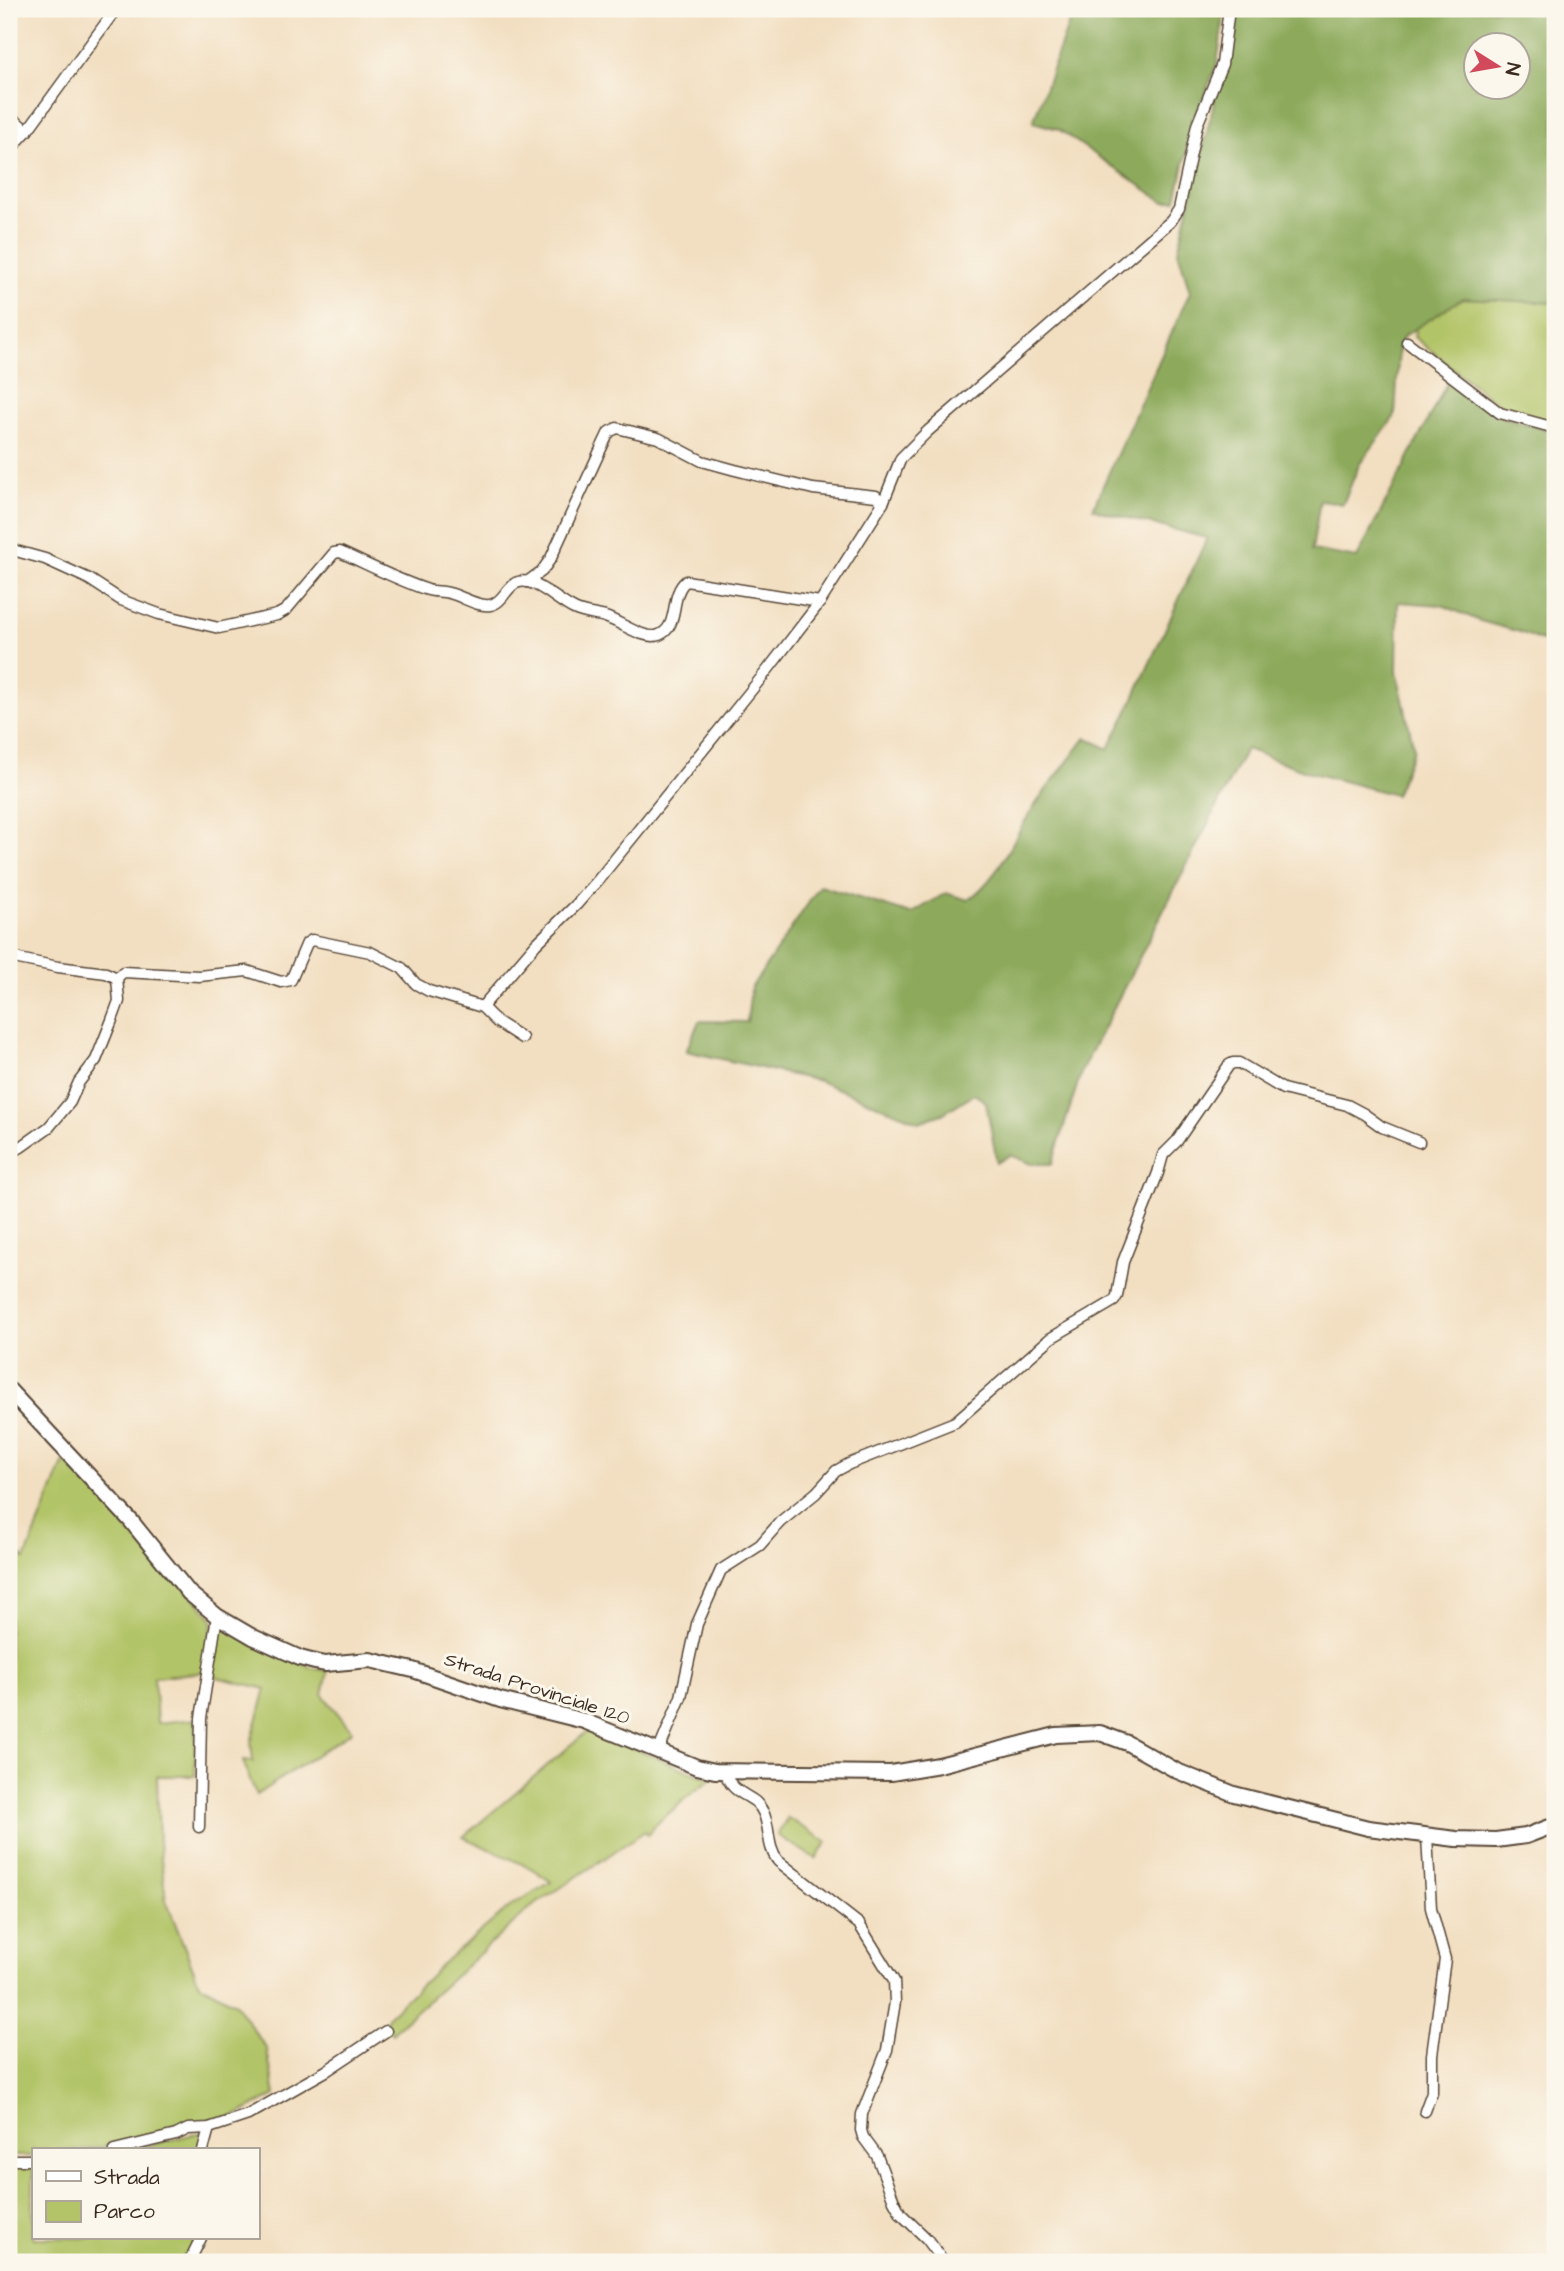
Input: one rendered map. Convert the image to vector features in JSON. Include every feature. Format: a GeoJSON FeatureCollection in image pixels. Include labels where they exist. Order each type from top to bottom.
{"type":"FeatureCollection","features":[{"type":"Feature","properties":{"kind":"street"},"geometry":{"type":"LineString","coordinates":[[9,151],[27,131],[116,9]]}},
{"type":"Feature","properties":{"kind":"street"},"geometry":{"type":"LineString","coordinates":[[482,1007],[536,944],[599,879],[820,602],[883,503],[901,458],[928,431],[1171,221],[1179,209],[1197,125],[1222,64],[1229,9]]}},
{"type":"Feature","properties":{"kind":"street"},"geometry":{"type":"LineString","coordinates":[[9,115],[27,131]]}},
{"type":"Feature","properties":{"kind":"street"},"geometry":{"type":"LineString","coordinates":[[1408,342],[1500,413],[1555,428]]}},
{"type":"Feature","properties":{"kind":"street"},"geometry":{"type":"LineString","coordinates":[[527,582],[542,571],[551,558],[609,432],[617,428],[658,438],[702,461],[813,489],[876,496],[883,503]]}},
{"type":"Feature","properties":{"kind":"street"},"geometry":{"type":"LineString","coordinates":[[9,550],[45,559],[89,579],[121,600],[159,614],[219,628],[277,615],[286,610],[334,552],[340,552],[421,587],[487,606],[497,603],[509,587],[517,582],[527,582],[577,611],[613,620],[653,637],[663,634],[669,626],[677,593],[686,581],[820,602]]}},
{"type":"Feature","properties":{"kind":"street"},"geometry":{"type":"LineString","coordinates":[[9,1154],[49,1127],[70,1102],[79,1082],[96,1060],[119,1001],[117,978],[123,972],[199,976],[247,971],[281,982],[290,981],[307,943],[312,940],[370,951],[401,968],[416,984],[429,991],[482,1007],[497,1022],[522,1038]]}},
{"type":"Feature","properties":{"kind":"street"},"geometry":{"type":"LineString","coordinates":[[9,957],[106,973],[117,978]]}},
{"type":"Feature","properties":{"kind":"street"},"geometry":{"type":"LineString","coordinates":[[659,1750],[681,1697],[698,1623],[721,1570],[760,1545],[780,1521],[816,1493],[836,1471],[955,1422],[1039,1347],[1114,1301],[1123,1262],[1163,1155],[1177,1142],[1230,1065],[1239,1063],[1283,1089],[1347,1105],[1382,1127],[1419,1142]]}},
{"type":"Feature","properties":{"kind":"street","name":"Strada Provinciale 120"},"geometry":{"type":"LineString","coordinates":[[9,1390],[131,1521],[189,1593],[217,1616],[253,1637],[300,1658],[325,1664],[370,1660],[398,1665],[500,1700],[584,1721],[696,1767],[725,1771],[891,1773],[939,1765],[1056,1735],[1100,1733],[1127,1743],[1177,1771],[1244,1797],[1368,1828],[1427,1836],[1496,1840],[1526,1836],[1555,1825]]}},
{"type":"Feature","properties":{"kind":"street"},"geometry":{"type":"LineString","coordinates":[[199,1827],[201,1718],[217,1616]]}},
{"type":"Feature","properties":{"kind":"street"},"geometry":{"type":"LineString","coordinates":[[725,1771],[733,1788],[763,1812],[770,1846],[778,1861],[859,1924],[894,1981],[895,2002],[887,2050],[862,2114],[861,2130],[877,2156],[901,2214],[927,2239],[944,2262]]}},
{"type":"Feature","properties":{"kind":"street"},"geometry":{"type":"LineString","coordinates":[[1425,2111],[1432,2092],[1432,2055],[1445,1959],[1431,1908],[1427,1836]]}},
{"type":"Feature","properties":{"kind":"street"},"geometry":{"type":"LineString","coordinates":[[122,2148],[176,2135],[188,2129],[209,2128],[248,2115],[326,2071],[386,2031]]}},
{"type":"Feature","properties":{"kind":"street"},"geometry":{"type":"LineString","coordinates":[[204,2148],[209,2128]]}},
{"type":"Feature","properties":{"kind":"street"},"geometry":{"type":"LineString","coordinates":[[9,2160],[32,2160]]}},
{"type":"Feature","properties":{"kind":"street"},"geometry":{"type":"LineString","coordinates":[[190,2262],[200,2240]]}},
{"type":"Feature","properties":{"kind":"green space"},"geometry":{"type":"Polygon","coordinates":[[[1074,9],[1225,9],[1217,64],[1193,124],[1176,200],[1164,202],[1058,129],[1033,122],[1074,9]]]}},
{"type":"Feature","properties":{"kind":"green space"},"geometry":{"type":"Polygon","coordinates":[[[1235,9],[1555,9],[1555,303],[1463,298],[1404,336],[1399,346],[1395,416],[1359,465],[1343,504],[1320,500],[1312,550],[1357,558],[1449,379],[1497,415],[1555,432],[1555,646],[1442,605],[1398,602],[1397,672],[1414,749],[1395,795],[1309,772],[1246,749],[1082,1070],[1052,1164],[1032,1164],[1010,1155],[997,1163],[986,1102],[974,1094],[942,1114],[919,1122],[819,1081],[686,1051],[699,1021],[747,1022],[751,988],[820,886],[911,914],[946,893],[968,900],[998,868],[1046,789],[1086,737],[1108,749],[1207,538],[1093,508],[1190,292],[1178,251],[1229,51],[1235,9]]]}},
{"type":"Feature","properties":{"kind":"green space"},"geometry":{"type":"Polygon","coordinates":[[[1463,298],[1555,303],[1555,423],[1506,410],[1414,337],[1416,327],[1463,298]]]}},
{"type":"Feature","properties":{"kind":"green space"},"geometry":{"type":"Polygon","coordinates":[[[64,1461],[129,1525],[213,1619],[205,1672],[154,1677],[157,1723],[196,1719],[195,1776],[157,1776],[159,1842],[166,1900],[199,1984],[235,2003],[267,2050],[275,2095],[235,2116],[160,2135],[96,2148],[32,2148],[32,2156],[9,2156],[9,1545],[25,1559],[64,1461]]]}},
{"type":"Feature","properties":{"kind":"green space"},"geometry":{"type":"Polygon","coordinates":[[[219,1624],[312,1668],[328,1671],[323,1695],[352,1731],[256,1795],[243,1761],[253,1762],[251,1742],[266,1689],[212,1676],[219,1624]]]}},
{"type":"Feature","properties":{"kind":"green space"},"geometry":{"type":"Polygon","coordinates":[[[589,1730],[696,1774],[713,1778],[652,1828],[648,1835],[645,1831],[529,1909],[392,2033],[385,2024],[390,2014],[449,1958],[512,1905],[551,1882],[535,1870],[463,1837],[589,1730]]]}},
{"type":"Feature","properties":{"kind":"green space"},"geometry":{"type":"Polygon","coordinates":[[[788,1818],[827,1842],[816,1859],[777,1835],[788,1818]]]}},
{"type":"Feature","properties":{"kind":"green space"},"geometry":{"type":"Polygon","coordinates":[[[202,2132],[199,2148],[139,2148],[202,2132]]]}},
{"type":"Feature","properties":{"kind":"green space"},"geometry":{"type":"Polygon","coordinates":[[[9,2165],[32,2165],[32,2240],[195,2240],[185,2262],[9,2262],[9,2165]]]}}]}
